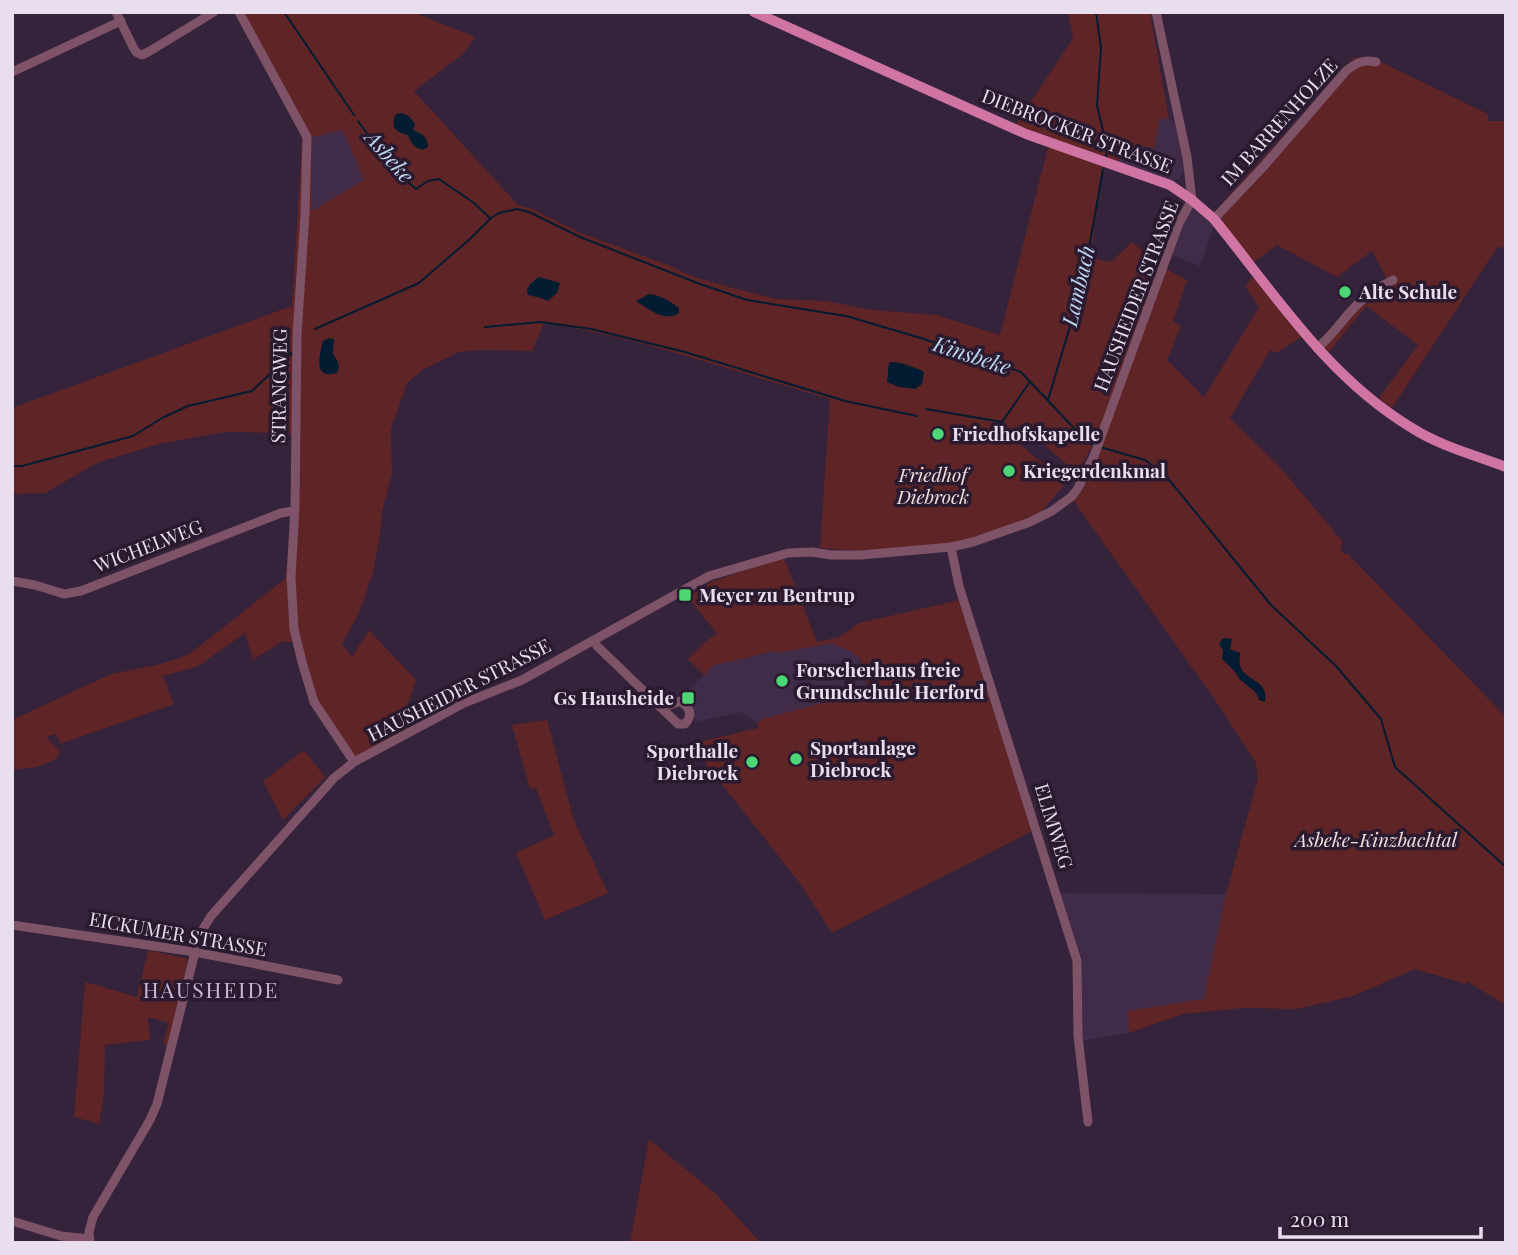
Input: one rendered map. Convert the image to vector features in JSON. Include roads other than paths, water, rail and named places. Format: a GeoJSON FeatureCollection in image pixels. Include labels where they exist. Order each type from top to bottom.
{"type":"FeatureCollection","features":[{"type":"Feature","properties":{"kind":"main road","name":"DIEBROCKER STRASSE"},"geometry":{"type":"LineString","coordinates":[[754,12],[1026,134],[1160,181],[1180,191],[1214,219],[1317,348],[1347,378],[1413,429],[1506,467]]}},
{"type":"Feature","properties":{"kind":"street"},"geometry":{"type":"LineString","coordinates":[[12,72],[119,17],[136,52],[142,55],[214,12]]}},
{"type":"Feature","properties":{"kind":"street","name":"STRANGWEG"},"geometry":{"type":"LineString","coordinates":[[239,12],[307,137],[297,335],[291,577],[294,629],[314,702],[354,762]]}},
{"type":"Feature","properties":{"kind":"street","name":"HAUSHEIDER STRASSE"},"geometry":{"type":"LineString","coordinates":[[89,1241],[90,1226],[97,1209],[157,1104],[203,929],[211,916],[334,778],[354,762],[464,703],[522,680],[709,576],[774,556],[799,552],[861,555],[951,547],[1030,522],[1052,511],[1077,490],[1094,456],[1179,223],[1192,200],[1186,157],[1156,12]]}},
{"type":"Feature","properties":{"kind":"street","name":"IM BARRENHOLZE"},"geometry":{"type":"LineString","coordinates":[[1214,219],[1346,71],[1362,61],[1376,62]]}},
{"type":"Feature","properties":{"kind":"street"},"geometry":{"type":"LineString","coordinates":[[1317,348],[1359,303],[1393,280]]}},
{"type":"Feature","properties":{"kind":"street","name":"WICHELWEG"},"geometry":{"type":"LineString","coordinates":[[12,581],[64,594],[81,591],[281,513],[294,511]]}},
{"type":"Feature","properties":{"kind":"street","name":"ELIMWEG"},"geometry":{"type":"LineString","coordinates":[[951,547],[959,586],[1077,961],[1078,1036],[1088,1122]]}},
{"type":"Feature","properties":{"kind":"street"},"geometry":{"type":"LineString","coordinates":[[594,640],[597,646],[659,705]]}},
{"type":"Feature","properties":{"kind":"street","name":"EICKUMER STRASSE"},"geometry":{"type":"LineString","coordinates":[[12,925],[195,953],[338,980]]}},
{"type":"Feature","properties":{"kind":"street"},"geometry":{"type":"LineString","coordinates":[[12,1221],[61,1236],[89,1241]]}},
{"type":"Feature","properties":{"kind":"water"},"geometry":{"type":"Polygon","coordinates":[[[403,113],[415,124],[413,130],[426,138],[428,147],[423,150],[417,148],[408,135],[395,128],[396,114],[403,113]]]}},
{"type":"Feature","properties":{"kind":"water"},"geometry":{"type":"Polygon","coordinates":[[[539,277],[560,283],[557,293],[548,301],[528,295],[530,284],[539,277]]]}},
{"type":"Feature","properties":{"kind":"water"},"geometry":{"type":"Polygon","coordinates":[[[649,294],[672,303],[679,308],[679,313],[663,316],[636,301],[649,294]]]}},
{"type":"Feature","properties":{"kind":"water"},"geometry":{"type":"Polygon","coordinates":[[[334,339],[333,354],[339,368],[337,373],[329,374],[321,370],[319,360],[323,341],[334,339]]]}},
{"type":"Feature","properties":{"kind":"water"},"geometry":{"type":"Polygon","coordinates":[[[889,363],[924,372],[922,384],[915,389],[887,382],[889,363]]]}},
{"type":"Feature","properties":{"kind":"water"},"geometry":{"type":"Polygon","coordinates":[[[1226,638],[1232,639],[1230,649],[1240,653],[1242,670],[1264,689],[1265,702],[1259,700],[1254,691],[1240,680],[1222,659],[1223,650],[1219,644],[1226,638]]]}},
{"type":"Feature","properties":{"kind":"waterway","name":"Asbeke"},"geometry":{"type":"LineString","coordinates":[[284,12],[354,115]]}},
{"type":"Feature","properties":{"kind":"waterway","name":"Lambach"},"geometry":{"type":"LineString","coordinates":[[1096,12],[1101,48],[1097,105],[1107,149],[1106,156]]}},
{"type":"Feature","properties":{"kind":"waterway","name":"Asbeke"},"geometry":{"type":"LineString","coordinates":[[358,121],[391,167],[416,189],[428,181],[439,179],[474,203],[490,218]]}},
{"type":"Feature","properties":{"kind":"waterway","name":"Lambach"},"geometry":{"type":"LineString","coordinates":[[1048,400],[1082,286],[1103,170]]}},
{"type":"Feature","properties":{"kind":"waterway","name":"Kinsbeke"},"geometry":{"type":"LineString","coordinates":[[315,329],[419,283],[491,218],[499,213],[517,209],[529,212],[580,237],[747,300],[846,316],[1021,372],[1088,443],[1095,445]]}},
{"type":"Feature","properties":{"kind":"waterway"},"geometry":{"type":"LineString","coordinates":[[485,327],[541,322],[591,329],[685,352],[845,401],[917,416]]}},
{"type":"Feature","properties":{"kind":"waterway"},"geometry":{"type":"LineString","coordinates":[[12,466],[22,466],[133,436],[188,406],[252,391],[293,352]]}},
{"type":"Feature","properties":{"kind":"waterway"},"geometry":{"type":"LineString","coordinates":[[926,409],[1002,422],[1029,383]]}},
{"type":"Feature","properties":{"kind":"waterway","name":"Kinsbeke"},"geometry":{"type":"LineString","coordinates":[[1100,447],[1145,460],[1166,476],[1271,605],[1336,666],[1381,719],[1395,767],[1506,867]]}},
{"type":"Feature","properties":{"kind":"place","name":"Alte Schule"},"geometry":{"type":"Point","coordinates":[1345,292]}},
{"type":"Feature","properties":{"kind":"place","name":"Friedhofskapelle"},"geometry":{"type":"Point","coordinates":[938,434]}},
{"type":"Feature","properties":{"kind":"place","name":"Kriegerdenkmal"},"geometry":{"type":"Point","coordinates":[1009,471]}},
{"type":"Feature","properties":{"kind":"place","name":"Meyer zu Bentrup"},"geometry":{"type":"Point","coordinates":[685,595]}},
{"type":"Feature","properties":{"kind":"place","name":"Forscherhaus freie Grundschule Herford"},"geometry":{"type":"Point","coordinates":[782,681]}},
{"type":"Feature","properties":{"kind":"place","name":"Gs Hausheide"},"geometry":{"type":"Point","coordinates":[688,698]}},
{"type":"Feature","properties":{"kind":"place","name":"Sportanlage Diebrock"},"geometry":{"type":"Point","coordinates":[796,759]}},
{"type":"Feature","properties":{"kind":"place","name":"Sporthalle Diebrock"},"geometry":{"type":"Point","coordinates":[752,762]}},
{"type":"Feature","properties":{"kind":"district","name":"HAUSHEIDE"},"geometry":{"type":"Point","coordinates":[211,991]}},
{"type":"Feature","properties":{"kind":"park label","name":"Friedhof Diebrock"},"geometry":{"type":"Point","coordinates":[933,486]}},
{"type":"Feature","properties":{"kind":"park label","name":"Asbeke-Kinzbachtal"},"geometry":{"type":"Point","coordinates":[1376,840]}}]}
